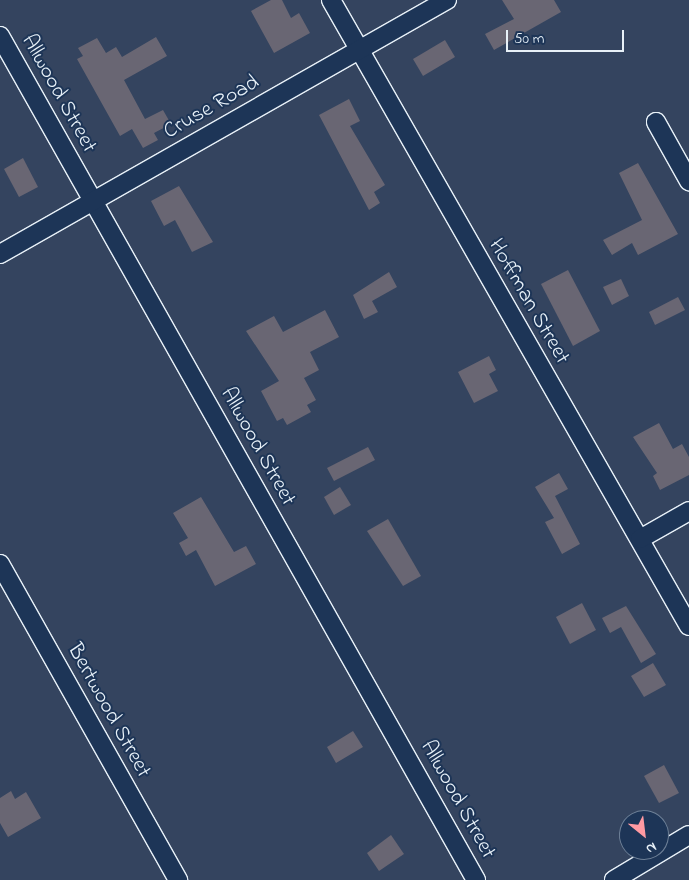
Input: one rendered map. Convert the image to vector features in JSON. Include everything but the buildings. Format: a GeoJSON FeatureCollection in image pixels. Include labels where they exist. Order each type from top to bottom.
{"type":"FeatureCollection","features":[{"type":"Feature","properties":{"kind":"street","name":"Hoffman Street"},"geometry":{"type":"LineString","coordinates":[[331,0],[689,626]]}},
{"type":"Feature","properties":{"kind":"street","name":"Cruse Road"},"geometry":{"type":"LineString","coordinates":[[0,254],[447,0]]}},
{"type":"Feature","properties":{"kind":"street","name":"Allwood Street"},"geometry":{"type":"LineString","coordinates":[[0,36],[476,880]]}},
{"type":"Feature","properties":{"kind":"street"},"geometry":{"type":"LineString","coordinates":[[656,122],[689,181]]}},
{"type":"Feature","properties":{"kind":"street"},"geometry":{"type":"LineString","coordinates":[[640,539],[689,511]]}},
{"type":"Feature","properties":{"kind":"street","name":"Bertwood Street"},"geometry":{"type":"LineString","coordinates":[[0,564],[178,880]]}},
{"type":"Feature","properties":{"kind":"street"},"geometry":{"type":"LineString","coordinates":[[614,880],[689,836]]}}]}
